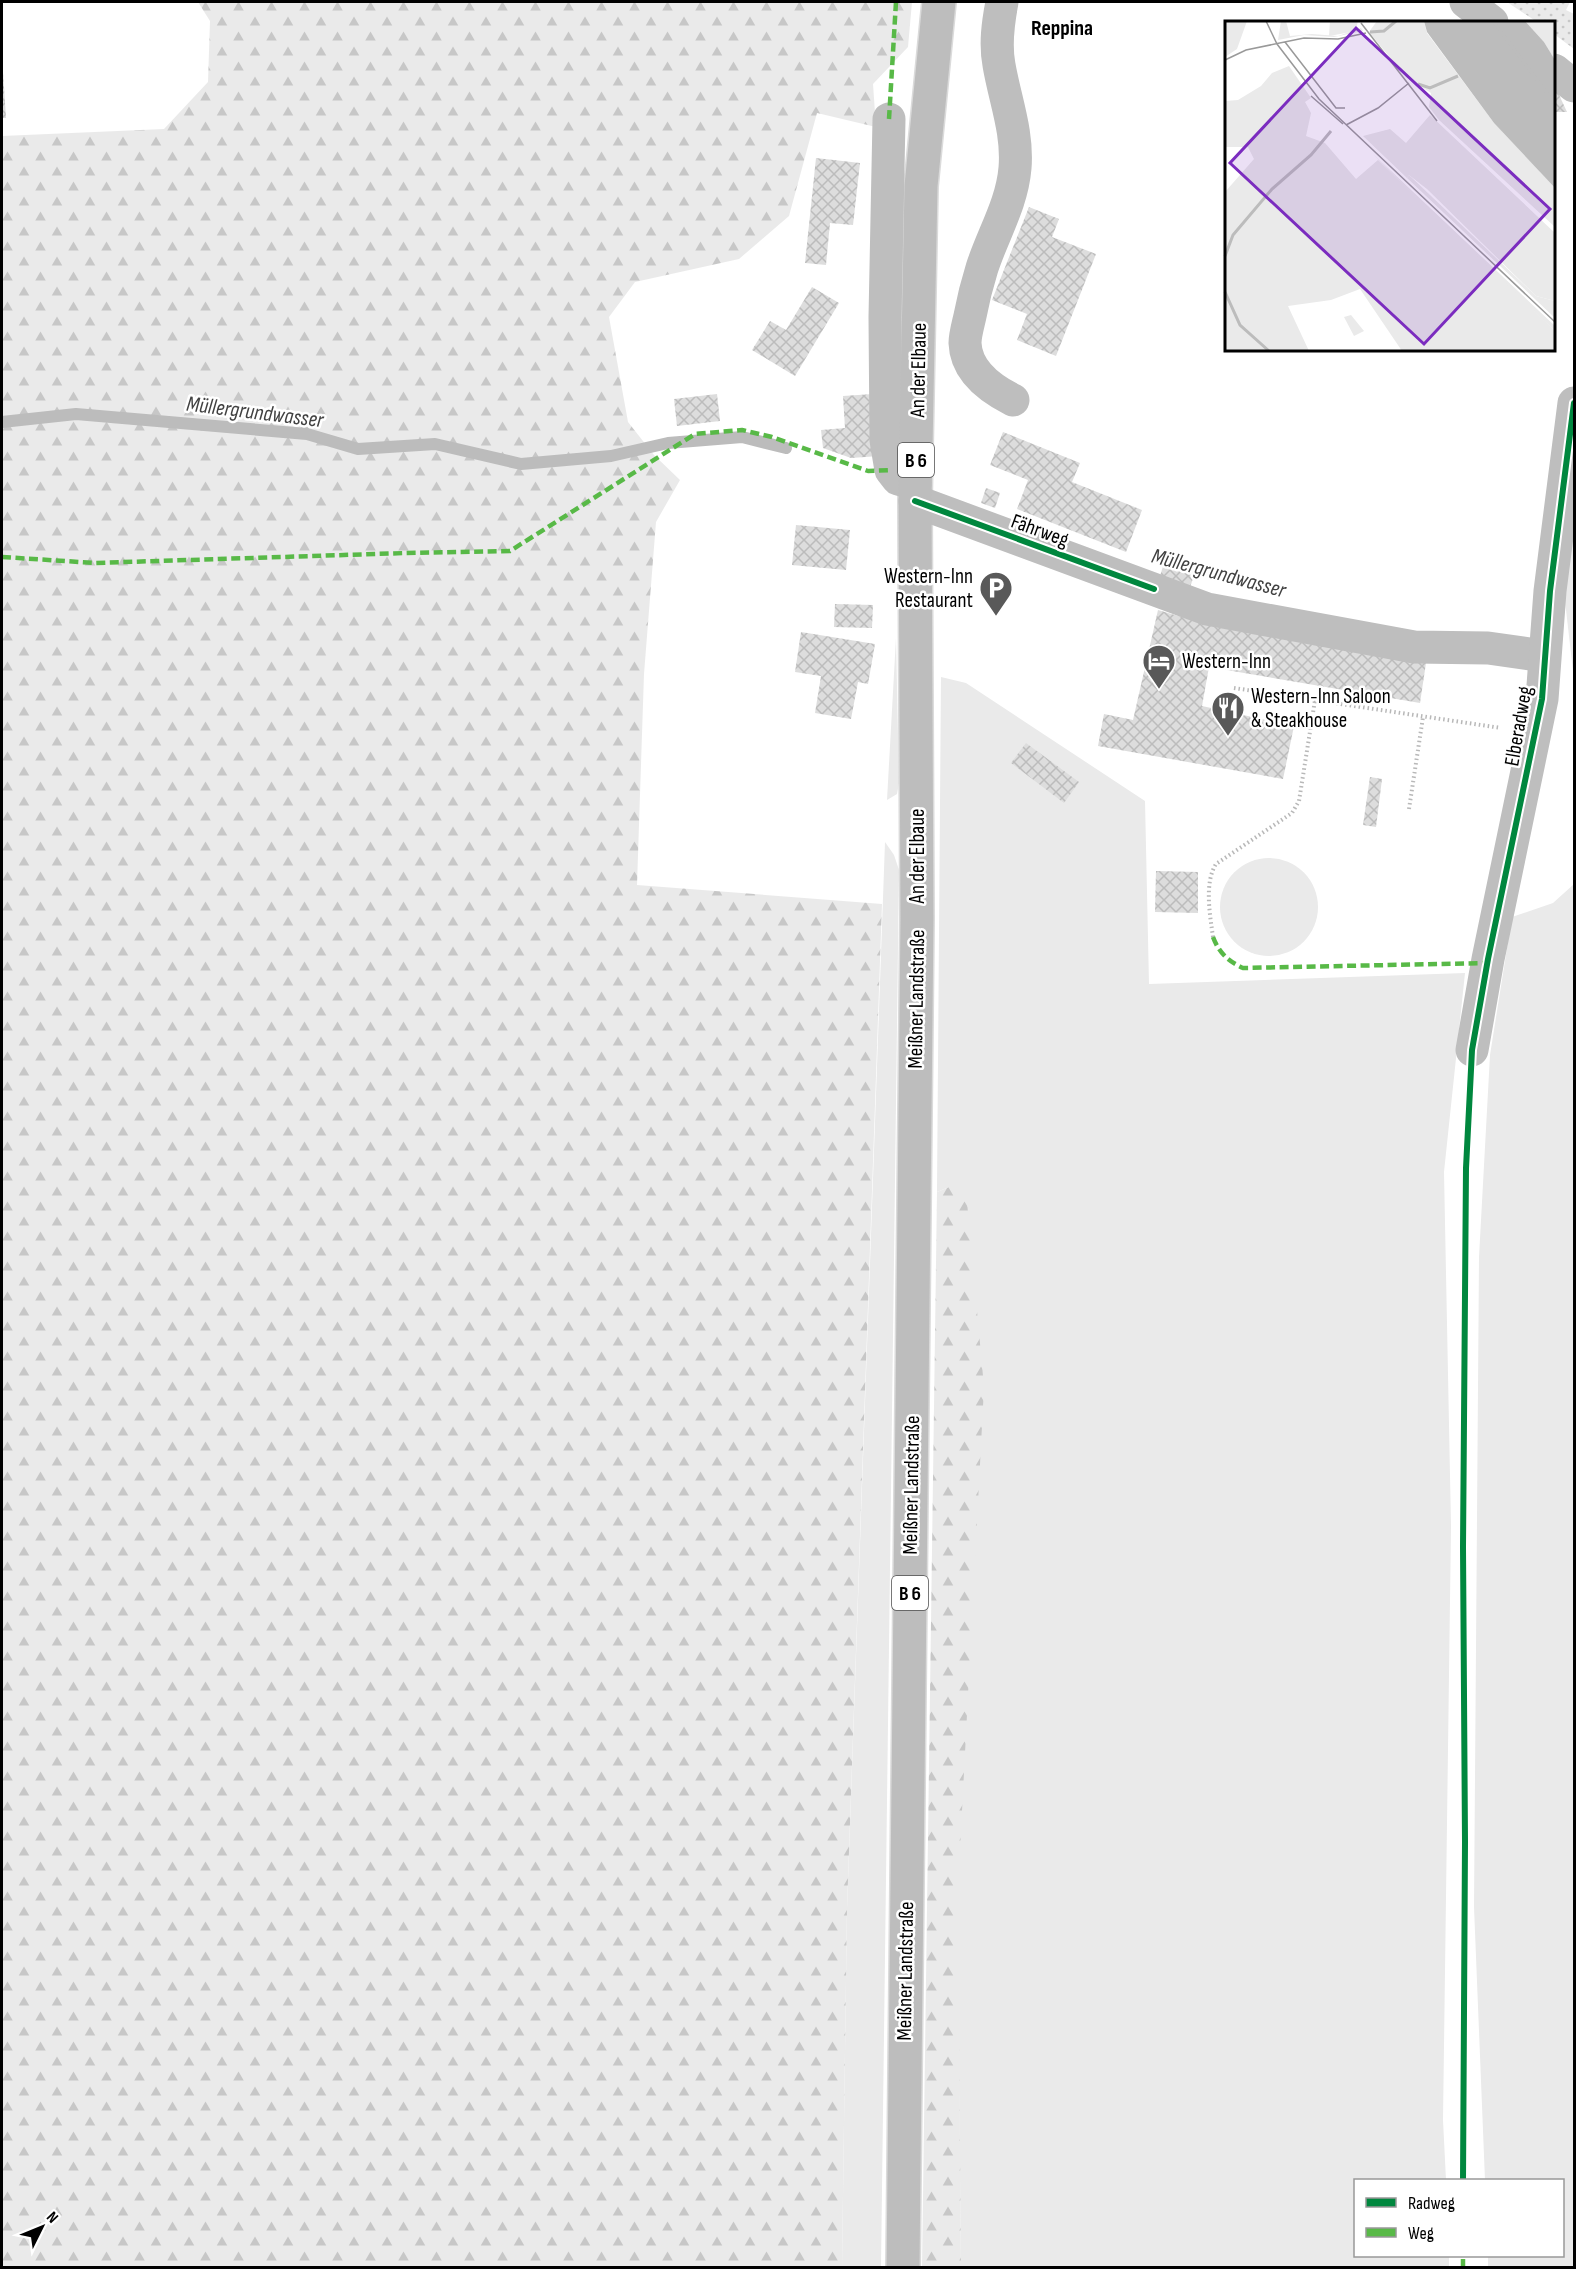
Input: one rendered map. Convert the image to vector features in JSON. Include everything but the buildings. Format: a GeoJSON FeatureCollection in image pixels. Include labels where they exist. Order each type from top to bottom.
{"type":"FeatureCollection","features":[{"type":"Feature","properties":{"kind":"main road","name":"An der Elbaue"},"geometry":{"type":"LineString","coordinates":[[917,919],[915,493],[921,186],[939,2]]}},
{"type":"Feature","properties":{"kind":"main road","name":"Meißner Landstraße"},"geometry":{"type":"LineString","coordinates":[[903,2268],[917,919]]}},
{"type":"Feature","properties":{"kind":"street"},"geometry":{"type":"LineString","coordinates":[[1002,2],[997,34],[998,64],[1016,144],[1015,170],[1008,204],[982,267],[965,343],[968,359],[979,376],[996,392],[1012,400]]}},
{"type":"Feature","properties":{"kind":"street"},"geometry":{"type":"LineString","coordinates":[[1466,2],[1491,21]]}},
{"type":"Feature","properties":{"kind":"street"},"geometry":{"type":"LineString","coordinates":[[1555,71],[1575,86]]}},
{"type":"Feature","properties":{"kind":"street","name":"Fährweg"},"geometry":{"type":"LineString","coordinates":[[889,119],[885,317],[886,440],[891,470],[915,493],[1154,590],[1207,609],[1414,647],[1488,648],[1544,656]]}},
{"type":"Feature","properties":{"kind":"street","name":"Elberadweg"},"geometry":{"type":"LineString","coordinates":[[1472,1050],[1488,959],[1542,699],[1550,591],[1575,404]]}},
{"type":"Feature","properties":{"kind":"path"},"geometry":{"type":"LineString","coordinates":[[1234,688],[1535,732]]}},
{"type":"Feature","properties":{"kind":"path"},"geometry":{"type":"LineString","coordinates":[[1213,938],[1210,911],[1211,873],[1216,864],[1292,813],[1299,801],[1315,700]]}},
{"type":"Feature","properties":{"kind":"path"},"geometry":{"type":"LineString","coordinates":[[1408,809],[1423,717]]}},
{"type":"Feature","properties":{"kind":"green space"},"geometry":{"type":"Polygon","coordinates":[[[198,2],[912,2],[908,47],[873,84],[876,127],[817,113],[789,216],[739,259],[635,282],[609,317],[628,422],[654,455],[680,480],[656,522],[644,674],[637,885],[882,904],[847,1909],[842,2267],[2,2267],[2,136],[164,129],[208,82],[210,21],[198,2]]]}},
{"type":"Feature","properties":{"kind":"green space"},"geometry":{"type":"Polygon","coordinates":[[[1507,2],[1570,2],[1566,10],[1574,14],[1574,49],[1555,35],[1555,21],[1536,21],[1507,2]]]}},
{"type":"Feature","properties":{"kind":"green space"},"geometry":{"type":"Polygon","coordinates":[[[1574,516],[1574,680],[1565,601],[1574,516]]]}},
{"type":"Feature","properties":{"kind":"green space"},"geometry":{"type":"Polygon","coordinates":[[[896,638],[899,783],[897,794],[887,800],[896,638]]]}},
{"type":"Feature","properties":{"kind":"green space"},"geometry":{"type":"Polygon","coordinates":[[[941,677],[966,683],[1145,801],[1149,984],[1465,973],[1444,1172],[1451,1526],[1443,2120],[1446,2179],[1354,2179],[1354,2257],[1449,2257],[1449,2267],[961,2267],[949,1187],[937,1192],[941,677]]]}},
{"type":"Feature","properties":{"kind":"green space"},"geometry":{"type":"Polygon","coordinates":[[[885,842],[894,855],[899,870],[881,2267],[842,2268],[847,1909],[885,842]]]}},
{"type":"Feature","properties":{"kind":"green space"},"geometry":{"type":"Polygon","coordinates":[[[1259,858],[1279,858],[1304,872],[1315,888],[1318,907],[1315,926],[1304,942],[1279,956],[1259,956],[1242,948],[1228,934],[1220,917],[1220,897],[1228,880],[1242,866],[1259,858]]]}},
{"type":"Feature","properties":{"kind":"green space"},"geometry":{"type":"Polygon","coordinates":[[[1574,884],[1574,2267],[1488,2267],[1488,2257],[1564,2257],[1564,2179],[1485,2179],[1474,1907],[1479,1257],[1490,1055],[1512,917],[1553,903],[1574,884]]]}},
{"type":"Feature","properties":{"kind":"green space"},"geometry":{"type":"Polygon","coordinates":[[[949,1187],[966,1191],[984,1387],[958,1888],[961,2267],[922,2268],[937,1192],[949,1187]]]}},
{"type":"Feature","properties":{"kind":"waterway","name":"Müllergrundwasser"},"geometry":{"type":"LineString","coordinates":[[2,422],[76,414],[307,434],[358,449],[435,444],[521,464],[611,456],[668,443],[742,437],[786,448]]}},
{"type":"Feature","properties":{"kind":"marked path"},"geometry":{"type":"LineString","coordinates":[[889,119],[896,2]]}},
{"type":"Feature","properties":{"kind":"marked path"},"geometry":{"type":"LineString","coordinates":[[2,557],[95,563],[510,551],[695,434],[742,430],[772,437],[868,471],[891,470]]}},
{"type":"Feature","properties":{"kind":"marked path"},"geometry":{"type":"LineString","coordinates":[[1213,937],[1225,956],[1243,968],[1487,963]]}},
{"type":"Feature","properties":{"kind":"marked path"},"geometry":{"type":"LineString","coordinates":[[1463,2257],[1463,2268]]}},
{"type":"Feature","properties":{"kind":"cycle path"},"geometry":{"type":"LineString","coordinates":[[1463,2179],[1465,1842],[1463,1547],[1466,1168],[1472,1050],[1488,959],[1542,699],[1550,591],[1574,403]]}},
{"type":"Feature","properties":{"kind":"cycle path"},"geometry":{"type":"LineString","coordinates":[[915,501],[1154,589]]}},
{"type":"Feature","properties":{"kind":"place","name":"Western-Inn Restaurant"},"geometry":{"type":"Point","coordinates":[996,617]}},
{"type":"Feature","properties":{"kind":"place","name":"Western-Inn"},"geometry":{"type":"Point","coordinates":[1159,690]}},
{"type":"Feature","properties":{"kind":"place","name":"Western-Inn Saloon & Steakhouse"},"geometry":{"type":"Point","coordinates":[1228,737]}},
{"type":"Feature","properties":{"kind":"district","name":"Reppina"},"geometry":{"type":"Point","coordinates":[1062,27]}}]}
